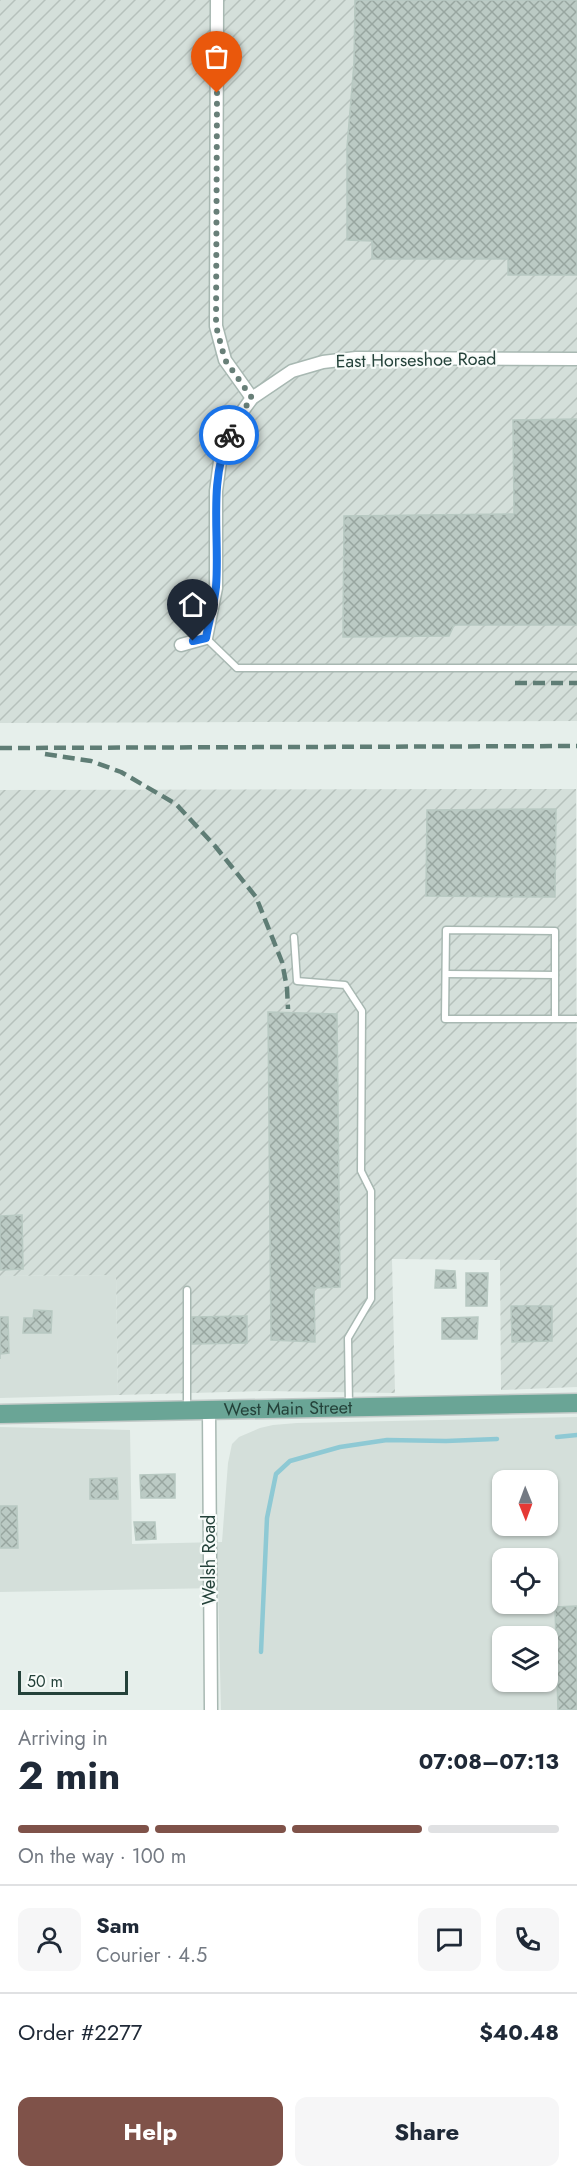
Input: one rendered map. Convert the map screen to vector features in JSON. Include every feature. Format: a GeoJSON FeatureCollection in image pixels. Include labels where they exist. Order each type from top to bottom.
{"type":"FeatureCollection","features":[{"type":"Feature","properties":{"kind":"main road","name":"West Main Street"},"geometry":{"type":"LineString","coordinates":[[0,1414],[577,1402]]}},
{"type":"Feature","properties":{"kind":"street"},"geometry":{"type":"LineString","coordinates":[[217,0],[216,326],[225,360],[252,398]]}},
{"type":"Feature","properties":{"kind":"street","name":"East Horseshoe Road"},"geometry":{"type":"LineString","coordinates":[[206,638],[216,588],[216,491],[221,454],[236,420],[252,398],[291,371],[323,362],[356,358],[577,359]]}},
{"type":"Feature","properties":{"kind":"street"},"geometry":{"type":"LineString","coordinates":[[181,645],[206,638]]}},
{"type":"Feature","properties":{"kind":"street","name":"Welsh Road"},"geometry":{"type":"LineString","coordinates":[[209,1410],[211,1710]]}},
{"type":"Feature","properties":{"kind":"lane"},"geometry":{"type":"LineString","coordinates":[[206,638],[237,668],[577,668]]}},
{"type":"Feature","properties":{"kind":"lane"},"geometry":{"type":"LineString","coordinates":[[555,1019],[555,931],[446,930],[445,1019],[555,1019],[577,1019]]}},
{"type":"Feature","properties":{"kind":"lane"},"geometry":{"type":"LineString","coordinates":[[294,937],[297,981],[345,985],[362,1011],[361,1171],[372,1191],[371,1299],[348,1338],[349,1407]]}},
{"type":"Feature","properties":{"kind":"lane"},"geometry":{"type":"LineString","coordinates":[[446,974],[555,975]]}},
{"type":"Feature","properties":{"kind":"lane"},"geometry":{"type":"LineString","coordinates":[[187,1290],[187,1410]]}},
{"type":"Feature","properties":{"kind":"shaded area"},"geometry":{"type":"Polygon","coordinates":[[[0,0],[577,0],[577,721],[0,723],[0,0]]]}},
{"type":"Feature","properties":{"kind":"shaded area"},"geometry":{"type":"Polygon","coordinates":[[[576,789],[577,1387],[501,1390],[500,1260],[392,1259],[395,1393],[264,1391],[118,1395],[116,1275],[0,1276],[0,790],[576,789]]]}},
{"type":"Feature","properties":{"kind":"shaded area"},"geometry":{"type":"Polygon","coordinates":[[[116,1275],[118,1395],[0,1398],[0,1276],[116,1275]]]}},
{"type":"Feature","properties":{"kind":"shaded area"},"geometry":{"type":"Polygon","coordinates":[[[577,1417],[577,1710],[221,1710],[218,1588],[0,1592],[0,1427],[130,1430],[132,1544],[222,1542],[228,1463],[232,1444],[239,1437],[273,1425],[577,1417]]]}},
{"type":"Feature","properties":{"kind":"building"},"geometry":{"type":"Polygon","coordinates":[[[355,0],[577,0],[577,275],[508,275],[508,259],[372,259],[372,241],[347,240],[347,147],[354,63],[355,0]]]}},
{"type":"Feature","properties":{"kind":"building"},"geometry":{"type":"Polygon","coordinates":[[[577,419],[577,625],[454,625],[449,636],[343,637],[344,516],[514,514],[513,420],[577,419]]]}},
{"type":"Feature","properties":{"kind":"building"},"geometry":{"type":"Polygon","coordinates":[[[556,809],[555,897],[426,896],[427,810],[556,809]]]}},
{"type":"Feature","properties":{"kind":"building"},"geometry":{"type":"Polygon","coordinates":[[[268,1012],[337,1014],[340,1287],[314,1288],[315,1342],[271,1340],[268,1012]]]}},
{"type":"Feature","properties":{"kind":"building"},"geometry":{"type":"Polygon","coordinates":[[[22,1215],[23,1269],[0,1270],[0,1216],[22,1215]]]}},
{"type":"Feature","properties":{"kind":"building"},"geometry":{"type":"Polygon","coordinates":[[[436,1270],[455,1271],[456,1288],[435,1288],[436,1270]]]}},
{"type":"Feature","properties":{"kind":"building"},"geometry":{"type":"Polygon","coordinates":[[[466,1273],[488,1273],[487,1306],[466,1306],[466,1273]]]}},
{"type":"Feature","properties":{"kind":"building"},"geometry":{"type":"Polygon","coordinates":[[[511,1306],[552,1306],[552,1341],[512,1342],[511,1306]]]}},
{"type":"Feature","properties":{"kind":"building"},"geometry":{"type":"Polygon","coordinates":[[[34,1310],[52,1311],[51,1333],[23,1333],[24,1318],[33,1318],[34,1310]]]}},
{"type":"Feature","properties":{"kind":"building"},"geometry":{"type":"Polygon","coordinates":[[[247,1316],[247,1343],[192,1344],[192,1317],[247,1316]]]}},
{"type":"Feature","properties":{"kind":"building"},"geometry":{"type":"Polygon","coordinates":[[[0,1317],[8,1317],[9,1353],[0,1354],[0,1317]]]}},
{"type":"Feature","properties":{"kind":"building"},"geometry":{"type":"Polygon","coordinates":[[[478,1317],[477,1339],[442,1339],[442,1318],[478,1317]]]}},
{"type":"Feature","properties":{"kind":"building"},"geometry":{"type":"Polygon","coordinates":[[[175,1474],[175,1498],[141,1498],[140,1475],[175,1474]]]}},
{"type":"Feature","properties":{"kind":"building"},"geometry":{"type":"Polygon","coordinates":[[[117,1478],[118,1499],[90,1499],[90,1479],[117,1478]]]}},
{"type":"Feature","properties":{"kind":"building"},"geometry":{"type":"Polygon","coordinates":[[[0,1506],[17,1506],[18,1548],[0,1548],[0,1506]]]}},
{"type":"Feature","properties":{"kind":"building"},"geometry":{"type":"Polygon","coordinates":[[[134,1522],[155,1522],[156,1539],[136,1540],[134,1522]]]}},
{"type":"Feature","properties":{"kind":"building"},"geometry":{"type":"Polygon","coordinates":[[[577,1606],[577,1710],[558,1710],[558,1626],[556,1626],[555,1614],[558,1614],[558,1607],[577,1606]]]}},
{"type":"Feature","properties":{"kind":"waterway"},"geometry":{"type":"LineString","coordinates":[[557,1437],[577,1435]]}},
{"type":"Feature","properties":{"kind":"waterway"},"geometry":{"type":"LineString","coordinates":[[261,1652],[267,1518],[276,1474],[290,1461],[340,1447],[387,1440],[497,1439]]}},
{"type":"Feature","properties":{"kind":"railway"},"geometry":{"type":"LineString","coordinates":[[515,683],[577,683]]}},
{"type":"Feature","properties":{"kind":"railway"},"geometry":{"type":"LineString","coordinates":[[0,748],[577,746]]}},
{"type":"Feature","properties":{"kind":"railway"},"geometry":{"type":"LineString","coordinates":[[45,754],[91,761],[121,772],[176,804],[215,846],[256,897],[282,962],[288,1009]]}},
{"type":"Feature","properties":{"kind":"way so far"},"geometry":{"type":"LineString","coordinates":[[217,93],[216,326],[225,360],[252,398],[236,420],[229,435]]}},
{"type":"Feature","properties":{"kind":"route"},"geometry":{"type":"LineString","coordinates":[[193,641],[206,638],[216,588],[216,491],[221,454],[229,435]]}}]}
